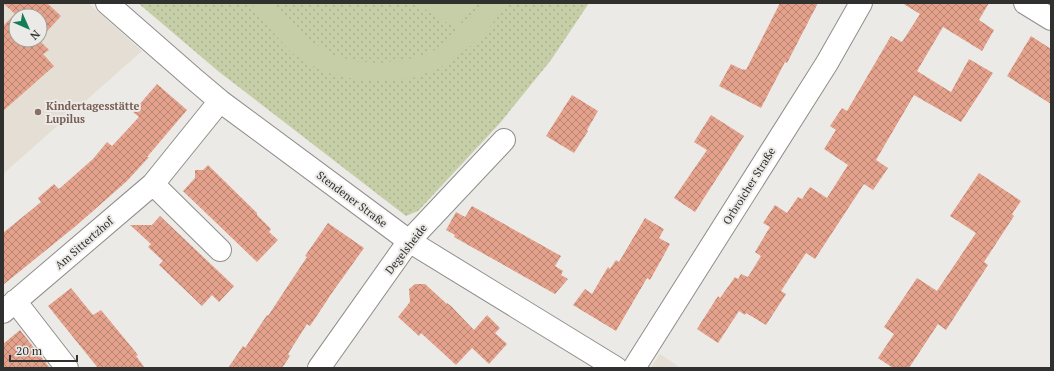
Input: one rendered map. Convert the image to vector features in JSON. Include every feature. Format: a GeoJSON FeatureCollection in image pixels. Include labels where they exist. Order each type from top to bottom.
{"type":"FeatureCollection","features":[{"type":"Feature","properties":{"kind":"street","name":"Stendener Straße"},"geometry":{"type":"LineString","coordinates":[[107,3],[220,101],[409,242],[616,368]]}},
{"type":"Feature","properties":{"kind":"street","name":"Orbroicher Straße"},"geometry":{"type":"LineString","coordinates":[[634,368],[828,63],[861,3]]}},
{"type":"Feature","properties":{"kind":"street"},"geometry":{"type":"LineString","coordinates":[[1026,3],[1051,19]]}},
{"type":"Feature","properties":{"kind":"street","name":"Am Sittertzhof"},"geometry":{"type":"LineString","coordinates":[[67,368],[9,307],[153,184],[220,101]]}},
{"type":"Feature","properties":{"kind":"street","name":"Degelsheide"},"geometry":{"type":"LineString","coordinates":[[319,368],[409,242],[504,140]]}},
{"type":"Feature","properties":{"kind":"street"},"geometry":{"type":"LineString","coordinates":[[153,184],[220,250]]}},
{"type":"Feature","properties":{"kind":"shaded area","name":"Kindertagesstätte Lupilus"},"geometry":{"type":"Polygon","coordinates":[[[3,3],[88,3],[142,51],[3,174],[3,3]]]}},
{"type":"Feature","properties":{"kind":"shaded area"},"geometry":{"type":"Polygon","coordinates":[[[660,354],[678,366],[677,368],[652,368],[660,354]]]}},
{"type":"Feature","properties":{"kind":"green space"},"geometry":{"type":"Polygon","coordinates":[[[138,3],[589,3],[551,60],[500,123],[418,211],[406,216],[218,71],[138,3]]]}},
{"type":"Feature","properties":{"kind":"green space"},"geometry":{"type":"Polygon","coordinates":[[[253,3],[274,3],[284,19],[302,36],[334,55],[354,61],[378,63],[414,58],[431,52],[448,41],[467,23],[483,3],[505,3],[494,22],[482,36],[449,63],[433,71],[412,78],[363,81],[331,74],[303,61],[291,52],[268,27],[254,7],[253,3]]]}},
{"type":"Feature","properties":{"kind":"green space"},"geometry":{"type":"Polygon","coordinates":[[[415,3],[473,3],[457,29],[415,3]]]}},
{"type":"Feature","properties":{"kind":"building"},"geometry":{"type":"Polygon","coordinates":[[[3,3],[47,3],[61,16],[48,30],[48,8],[8,8],[3,3]]]}},
{"type":"Feature","properties":{"kind":"building"},"geometry":{"type":"Polygon","coordinates":[[[780,3],[818,3],[787,63],[785,62],[761,108],[719,86],[731,64],[746,70],[780,3]]]}},
{"type":"Feature","properties":{"kind":"building"},"geometry":{"type":"Polygon","coordinates":[[[902,3],[989,3],[979,20],[994,30],[982,51],[943,27],[917,71],[951,92],[969,59],[993,73],[961,122],[914,95],[876,160],[888,168],[873,190],[864,184],[815,259],[806,253],[781,291],[786,294],[766,325],[746,313],[745,315],[739,311],[718,343],[697,329],[718,296],[720,298],[735,277],[738,279],[741,274],[748,277],[761,256],[755,252],[770,227],[763,223],[775,205],[787,213],[798,197],[802,199],[810,187],[827,198],[848,165],[824,149],[836,130],[830,126],[842,108],[847,111],[891,36],[902,42],[920,14],[902,3]]]}},
{"type":"Feature","properties":{"kind":"building"},"geometry":{"type":"Polygon","coordinates":[[[8,21],[8,48],[47,48],[49,50],[43,54],[54,66],[3,111],[3,26],[8,21]]]}},
{"type":"Feature","properties":{"kind":"building"},"geometry":{"type":"Polygon","coordinates":[[[1031,36],[1051,49],[1051,104],[1007,76],[1031,36]]]}},
{"type":"Feature","properties":{"kind":"building"},"geometry":{"type":"Polygon","coordinates":[[[157,84],[187,110],[147,157],[149,157],[127,181],[77,225],[3,285],[3,233],[41,202],[38,198],[54,184],[59,189],[93,159],[107,142],[112,146],[139,117],[133,112],[157,84]]]}},
{"type":"Feature","properties":{"kind":"building"},"geometry":{"type":"Polygon","coordinates":[[[572,95],[598,111],[587,130],[588,131],[574,153],[546,136],[572,95]]]}},
{"type":"Feature","properties":{"kind":"building"},"geometry":{"type":"Polygon","coordinates":[[[711,115],[744,136],[695,212],[674,198],[707,150],[694,142],[711,115]]]}},
{"type":"Feature","properties":{"kind":"building"},"geometry":{"type":"Polygon","coordinates":[[[208,165],[257,213],[257,215],[271,229],[269,232],[278,240],[257,262],[183,191],[195,178],[195,170],[203,170],[208,165]]]}},
{"type":"Feature","properties":{"kind":"building"},"geometry":{"type":"Polygon","coordinates":[[[979,173],[1021,201],[1012,214],[1014,216],[984,262],[988,265],[946,330],[938,324],[909,368],[893,368],[878,358],[894,334],[884,327],[917,278],[937,291],[976,233],[950,216],[979,173]]]}},
{"type":"Feature","properties":{"kind":"building"},"geometry":{"type":"Polygon","coordinates":[[[472,206],[561,256],[555,266],[563,271],[561,275],[568,279],[555,294],[454,237],[455,235],[446,230],[456,212],[465,217],[472,206]]]}},
{"type":"Feature","properties":{"kind":"building"},"geometry":{"type":"Polygon","coordinates":[[[160,216],[234,286],[219,302],[212,295],[202,306],[159,265],[163,261],[148,247],[151,244],[130,225],[152,225],[160,216]]]}},
{"type":"Feature","properties":{"kind":"building"},"geometry":{"type":"Polygon","coordinates":[[[645,218],[664,229],[659,238],[670,244],[650,280],[647,278],[616,331],[573,305],[585,289],[592,294],[608,267],[610,269],[616,260],[619,262],[645,218]]]}},
{"type":"Feature","properties":{"kind":"building"},"geometry":{"type":"Polygon","coordinates":[[[328,223],[364,248],[310,326],[307,324],[288,354],[290,356],[282,368],[228,368],[243,346],[245,348],[267,315],[268,316],[307,257],[305,256],[328,223]]]}},
{"type":"Feature","properties":{"kind":"building"},"geometry":{"type":"Polygon","coordinates":[[[415,284],[425,284],[451,306],[474,330],[487,315],[500,328],[495,333],[507,344],[489,364],[472,348],[456,365],[421,333],[419,336],[398,317],[410,302],[409,289],[415,284]]]}},
{"type":"Feature","properties":{"kind":"building"},"geometry":{"type":"Polygon","coordinates":[[[71,288],[93,315],[101,310],[138,355],[136,356],[145,368],[98,368],[48,306],[71,288]]]}},
{"type":"Feature","properties":{"kind":"building"},"geometry":{"type":"Polygon","coordinates":[[[20,330],[50,368],[3,368],[3,344],[20,330]]]}},
{"type":"Feature","properties":{"kind":"place","name":"Kindertagesstätte Lupilus"},"geometry":{"type":"Point","coordinates":[38,112]}}]}
